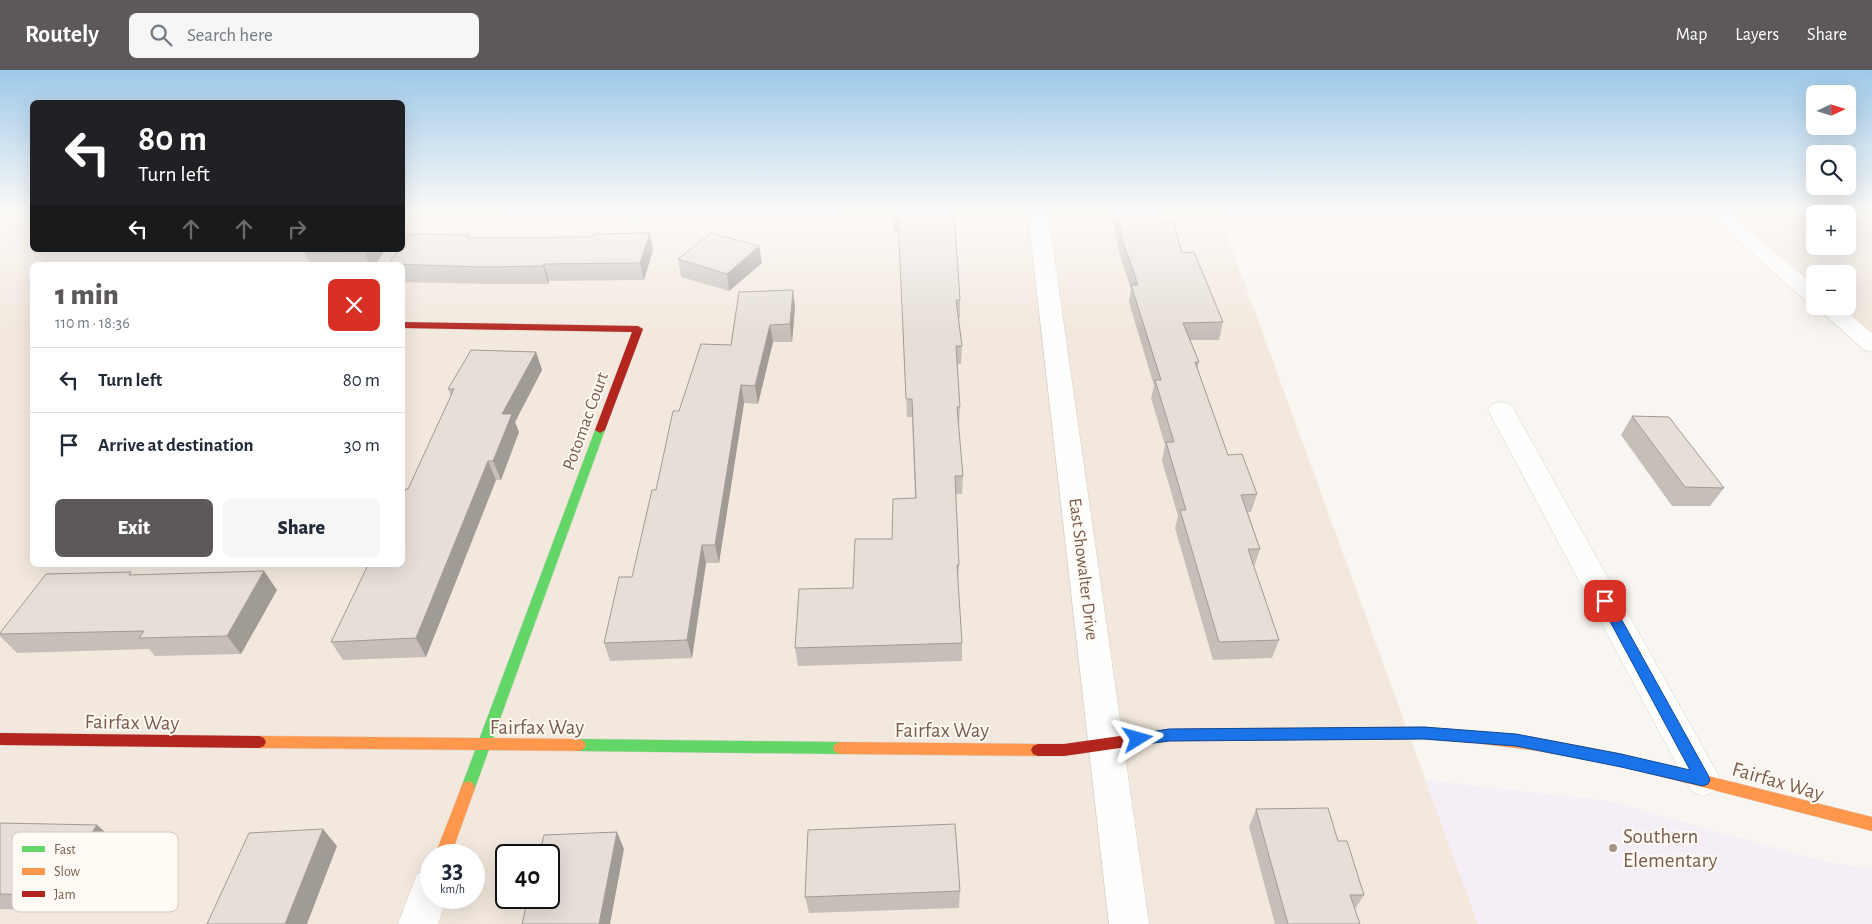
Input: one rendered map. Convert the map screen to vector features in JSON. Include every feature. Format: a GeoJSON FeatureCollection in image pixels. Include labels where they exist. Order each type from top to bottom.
{"type":"FeatureCollection","features":[{"type":"Feature","properties":{"kind":"street","name":"East Showalter Drive"},"geometry":{"type":"LineString","coordinates":[[1043,253],[1129,924]]}},
{"type":"Feature","properties":{"kind":"street"},"geometry":{"type":"LineString","coordinates":[[1762,253],[1806,289]]}},
{"type":"Feature","properties":{"kind":"street"},"geometry":{"type":"LineString","coordinates":[[1837,315],[1872,345]]}},
{"type":"Feature","properties":{"kind":"street","name":"Potomac Court"},"geometry":{"type":"LineString","coordinates":[[405,324],[638,330],[484,746]]}},
{"type":"Feature","properties":{"kind":"street"},"geometry":{"type":"LineString","coordinates":[[1501,410],[1703,780]]}},
{"type":"Feature","properties":{"kind":"street","name":"Fairfax Way"},"geometry":{"type":"LineString","coordinates":[[0,739],[484,746],[1064,750],[1169,735],[1424,733],[1516,740],[1621,760],[1703,780],[1828,815],[1872,824]]}},
{"type":"Feature","properties":{"kind":"street"},"geometry":{"type":"LineString","coordinates":[[447,844],[484,746]]}},
{"type":"Feature","properties":{"kind":"street"},"geometry":{"type":"LineString","coordinates":[[418,924],[423,909]]}},
{"type":"Feature","properties":{"kind":"shaded area"},"geometry":{"type":"Polygon","coordinates":[[[0,253],[1234,253],[1478,924],[0,924],[0,253]]]}},
{"type":"Feature","properties":{"kind":"shaded area"},"geometry":{"type":"Polygon","coordinates":[[[1761,253],[1856,255],[1856,253],[1872,253],[1872,351],[1831,315],[1856,315],[1856,265],[1806,265],[1806,293],[1761,253]]]}},
{"type":"Feature","properties":{"kind":"shaded area","name":"Southern Elementary"},"geometry":{"type":"Polygon","coordinates":[[[1425,780],[1609,801],[1822,861],[1872,869],[1872,924],[1478,924],[1425,780]]]}},
{"type":"Feature","properties":{"kind":"building"},"geometry":{"type":"Polygon","coordinates":[[[397,253],[643,253],[640,263],[484,267],[405,265],[405,262],[390,262],[397,253]]]}},
{"type":"Feature","properties":{"kind":"building"},"geometry":{"type":"Polygon","coordinates":[[[686,253],[751,253],[727,274],[678,259],[686,253]]]}},
{"type":"Feature","properties":{"kind":"building"},"geometry":{"type":"Polygon","coordinates":[[[900,253],[957,253],[960,300],[956,300],[962,346],[956,346],[960,407],[957,407],[963,476],[955,476],[959,565],[957,565],[962,643],[795,648],[799,589],[853,588],[855,539],[892,539],[893,499],[916,498],[912,399],[906,399],[900,253]]]}},
{"type":"Feature","properties":{"kind":"building"},"geometry":{"type":"Polygon","coordinates":[[[1127,253],[1194,253],[1223,322],[1183,323],[1199,362],[1195,362],[1228,455],[1242,454],[1257,494],[1241,495],[1260,549],[1248,549],[1279,640],[1219,642],[1180,510],[1186,510],[1166,442],[1174,442],[1155,380],[1161,380],[1131,285],[1138,285],[1127,253]]]}},
{"type":"Feature","properties":{"kind":"building"},"geometry":{"type":"Polygon","coordinates":[[[793,290],[790,324],[770,325],[755,386],[741,385],[715,545],[702,545],[687,640],[604,643],[619,577],[632,577],[652,490],[656,490],[673,411],[679,411],[701,344],[731,345],[739,292],[793,290]]]}},
{"type":"Feature","properties":{"kind":"building"},"geometry":{"type":"Polygon","coordinates":[[[471,350],[536,352],[502,414],[512,414],[493,461],[488,461],[416,638],[331,642],[367,567],[405,567],[405,490],[408,489],[454,389],[448,389],[471,350]]]}},
{"type":"Feature","properties":{"kind":"building"},"geometry":{"type":"Polygon","coordinates":[[[1632,416],[1669,417],[1724,488],[1685,487],[1632,416]]]}},
{"type":"Feature","properties":{"kind":"building"},"geometry":{"type":"Polygon","coordinates":[[[264,571],[227,636],[139,638],[144,631],[0,634],[46,574],[131,572],[129,575],[264,571]]]}},
{"type":"Feature","properties":{"kind":"building"},"geometry":{"type":"Polygon","coordinates":[[[1328,808],[1338,841],[1347,841],[1364,895],[1350,895],[1360,924],[1288,924],[1256,809],[1328,808]]]}},
{"type":"Feature","properties":{"kind":"building"},"geometry":{"type":"Polygon","coordinates":[[[0,823],[97,825],[92,832],[12,832],[12,894],[0,894],[0,823]]]}},
{"type":"Feature","properties":{"kind":"building"},"geometry":{"type":"Polygon","coordinates":[[[955,824],[960,891],[805,897],[808,830],[955,824]]]}},
{"type":"Feature","properties":{"kind":"building"},"geometry":{"type":"Polygon","coordinates":[[[323,829],[285,924],[207,924],[249,833],[323,829]]]}},
{"type":"Feature","properties":{"kind":"building"},"geometry":{"type":"Polygon","coordinates":[[[617,832],[599,924],[522,924],[525,909],[560,909],[560,844],[542,844],[544,835],[617,832]]]}},
{"type":"Feature","properties":{"kind":"traffic: fast"},"geometry":{"type":"LineString","coordinates":[[468,788],[600,430]]}},
{"type":"Feature","properties":{"kind":"traffic: fast"},"geometry":{"type":"LineString","coordinates":[[579,745],[840,748]]}},
{"type":"Feature","properties":{"kind":"traffic: slow"},"geometry":{"type":"LineString","coordinates":[[1474,737],[1532,743],[1617,759],[1872,824]]}},
{"type":"Feature","properties":{"kind":"traffic: slow"},"geometry":{"type":"LineString","coordinates":[[259,742],[579,745]]}},
{"type":"Feature","properties":{"kind":"traffic: slow"},"geometry":{"type":"LineString","coordinates":[[840,748],[1038,750]]}},
{"type":"Feature","properties":{"kind":"traffic: slow"},"geometry":{"type":"LineString","coordinates":[[447,844],[468,788]]}},
{"type":"Feature","properties":{"kind":"traffic: jam"},"geometry":{"type":"LineString","coordinates":[[405,325],[638,329],[600,430]]}},
{"type":"Feature","properties":{"kind":"traffic: jam"},"geometry":{"type":"LineString","coordinates":[[1038,750],[1064,750],[1169,735],[1424,733],[1474,737]]}},
{"type":"Feature","properties":{"kind":"traffic: jam"},"geometry":{"type":"LineString","coordinates":[[0,739],[259,742]]}},
{"type":"Feature","properties":{"kind":"place","name":"Southern Elementary"},"geometry":{"type":"Point","coordinates":[1613,848]}},
{"type":"Feature","properties":{"kind":"route"},"geometry":{"type":"LineString","coordinates":[[1138,739],[1169,735],[1424,733],[1516,740],[1621,760],[1703,780],[1605,601]]}}]}
